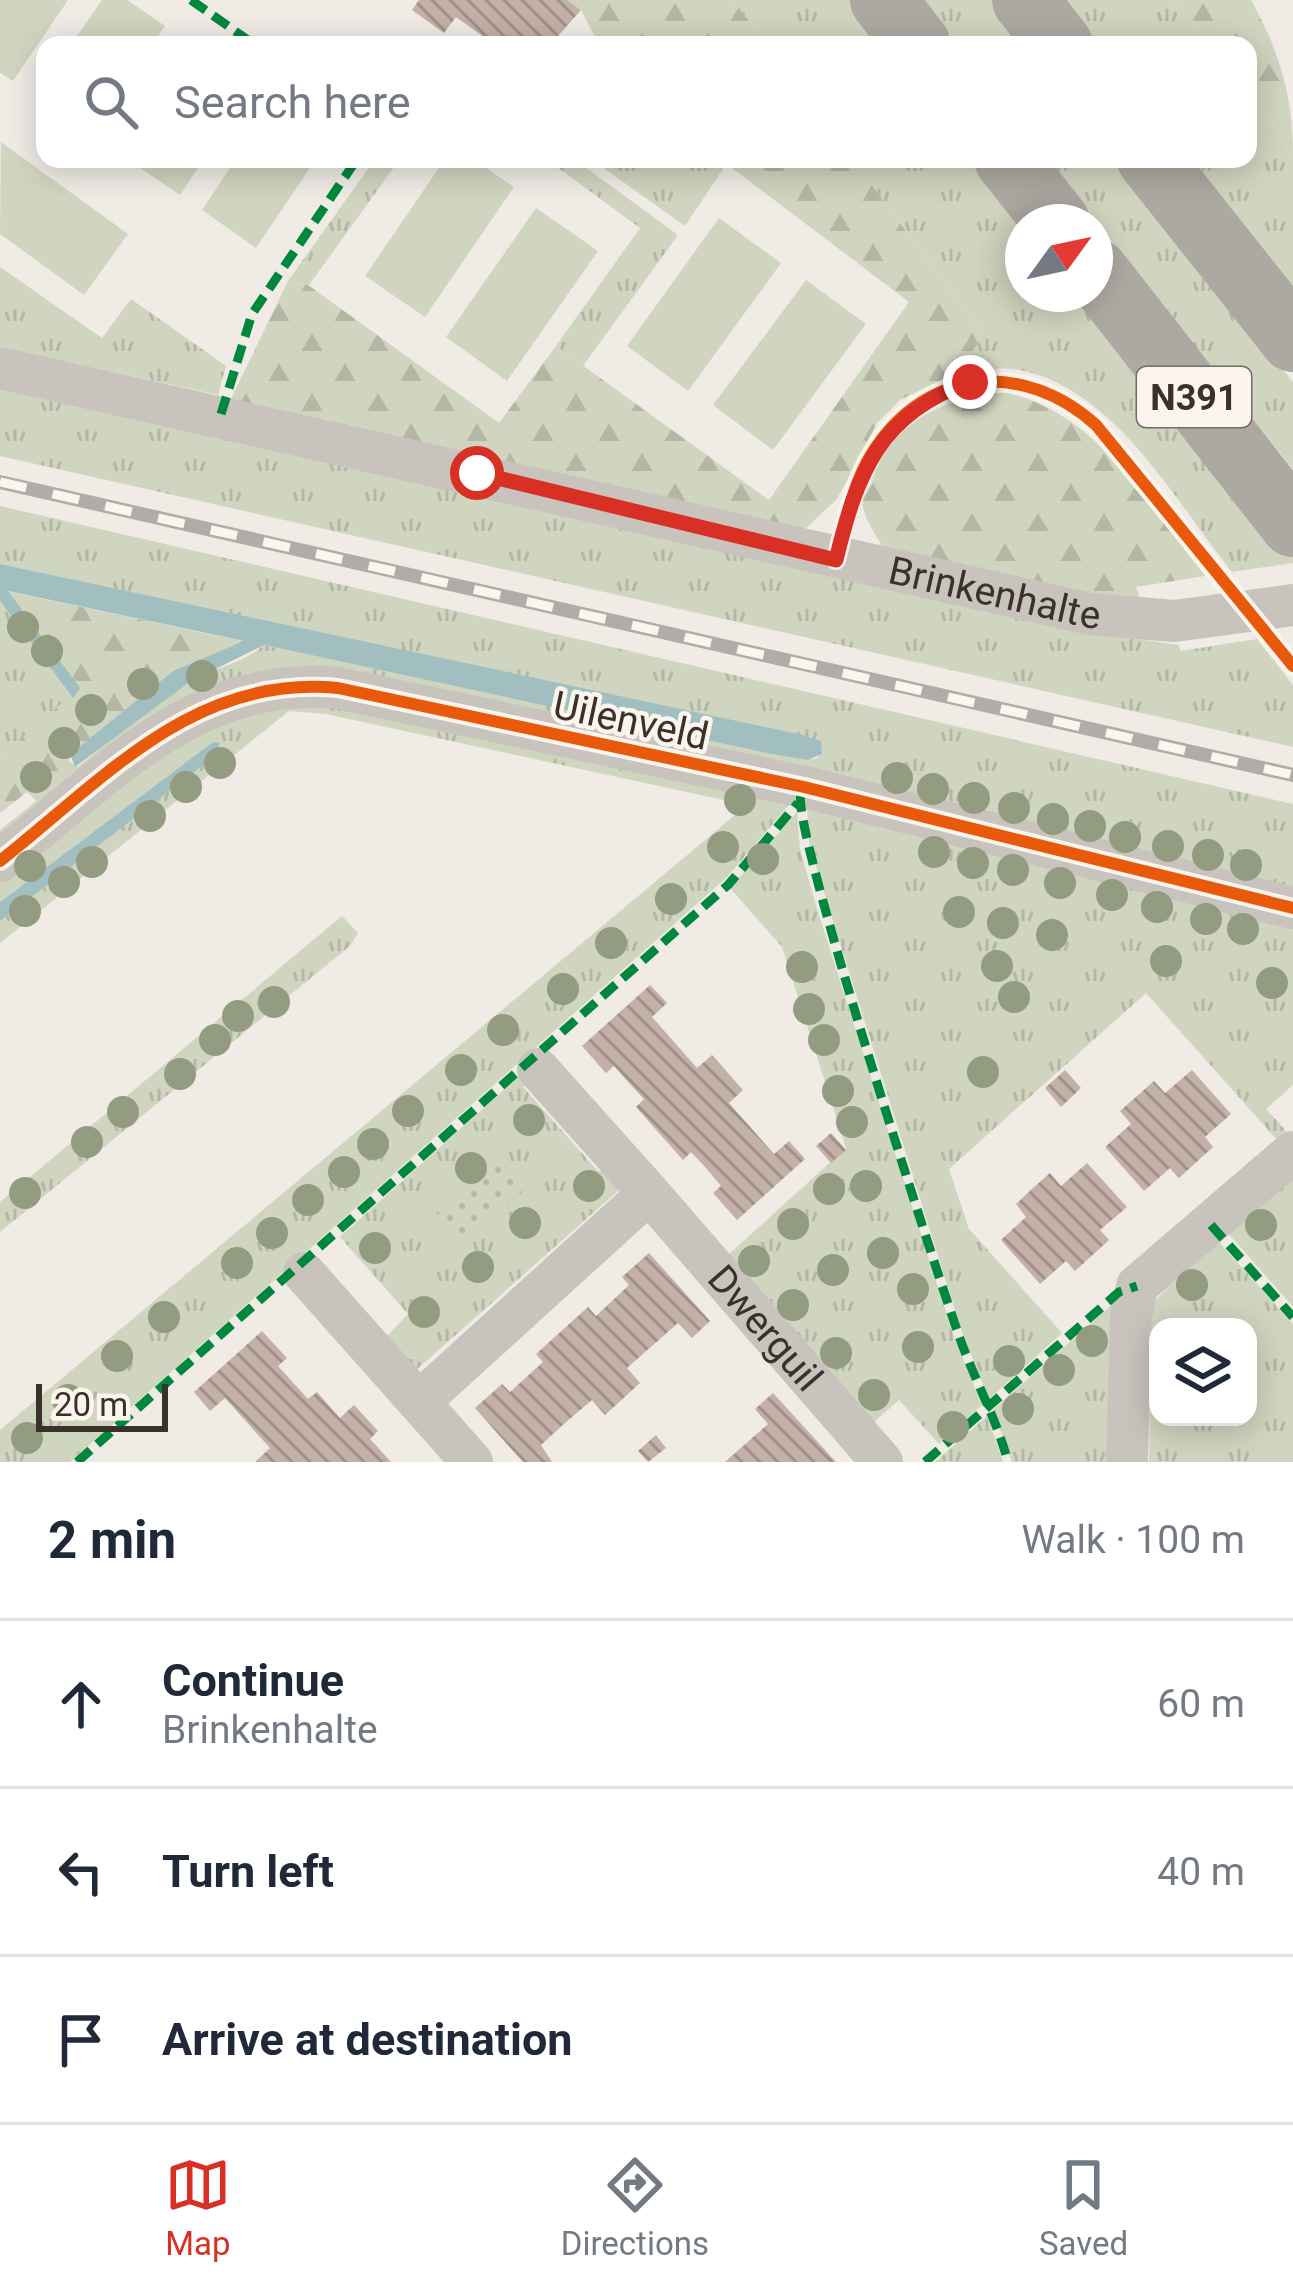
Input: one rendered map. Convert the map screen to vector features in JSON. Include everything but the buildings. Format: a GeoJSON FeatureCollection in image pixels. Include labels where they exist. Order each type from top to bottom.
{"type":"FeatureCollection","features":[{"type":"Feature","properties":{"kind":"main road"},"geometry":{"type":"LineString","coordinates":[[883,0],[911,36]]}},
{"type":"Feature","properties":{"kind":"main road"},"geometry":{"type":"LineString","coordinates":[[1025,0],[1053,36]]}},
{"type":"Feature","properties":{"kind":"main road"},"geometry":{"type":"LineString","coordinates":[[1014,168],[1043,204]]}},
{"type":"Feature","properties":{"kind":"main road","name":"N391"},"geometry":{"type":"LineString","coordinates":[[1157,168],[1293,338]]}},
{"type":"Feature","properties":{"kind":"main road","name":"N391"},"geometry":{"type":"LineString","coordinates":[[1113,294],[1293,524]]}},
{"type":"Feature","properties":{"kind":"street","name":"Brinkenhalte"},"geometry":{"type":"LineString","coordinates":[[0,368],[1090,614],[1208,619],[1293,605]]}},
{"type":"Feature","properties":{"kind":"street","name":"Uilenveld"},"geometry":{"type":"LineString","coordinates":[[0,861],[172,725],[210,704],[293,684],[338,688],[804,787],[1293,908]]}},
{"type":"Feature","properties":{"kind":"street","name":"Dwerguil"},"geometry":{"type":"LineString","coordinates":[[538,1069],[882,1462]]}},
{"type":"Feature","properties":{"kind":"street"},"geometry":{"type":"LineString","coordinates":[[1127,1462],[1131,1316],[1137,1286],[1293,1152]]}},
{"type":"Feature","properties":{"kind":"street"},"geometry":{"type":"LineString","coordinates":[[418,1402],[649,1193]]}},
{"type":"Feature","properties":{"kind":"street"},"geometry":{"type":"LineString","coordinates":[[304,1273],[472,1462]]}},
{"type":"Feature","properties":{"kind":"green space"},"geometry":{"type":"Polygon","coordinates":[[[0,0],[68,0],[44,36],[36,36],[36,47],[13,81],[0,73],[0,0]]]}},
{"type":"Feature","properties":{"kind":"green space"},"geometry":{"type":"Polygon","coordinates":[[[102,0],[127,0],[165,26],[158,36],[77,36],[102,0]]]}},
{"type":"Feature","properties":{"kind":"green space"},"geometry":{"type":"Polygon","coordinates":[[[567,0],[733,0],[760,36],[594,36],[581,10],[567,0]]]}},
{"type":"Feature","properties":{"kind":"green space"},"geometry":{"type":"Polygon","coordinates":[[[733,0],[859,0],[887,36],[760,36],[733,0]]]}},
{"type":"Feature","properties":{"kind":"green space"},"geometry":{"type":"Polygon","coordinates":[[[923,0],[994,0],[1021,36],[951,36],[923,0]]]}},
{"type":"Feature","properties":{"kind":"green space"},"geometry":{"type":"Polygon","coordinates":[[[1057,0],[1174,0],[1202,36],[1085,36],[1057,0]]]}},
{"type":"Feature","properties":{"kind":"green space"},"geometry":{"type":"Polygon","coordinates":[[[1174,0],[1251,0],[1282,74],[1293,153],[1257,107],[1257,36],[1202,36],[1174,0]]]}},
{"type":"Feature","properties":{"kind":"green space"},"geometry":{"type":"Polygon","coordinates":[[[1257,107],[1293,153],[1293,302],[1188,168],[1257,168],[1257,107]]]}},
{"type":"Feature","properties":{"kind":"green space"},"geometry":{"type":"Polygon","coordinates":[[[1,142],[128,234],[84,295],[0,234],[1,142]]]}},
{"type":"Feature","properties":{"kind":"green space"},"geometry":{"type":"Polygon","coordinates":[[[140,168],[198,168],[180,195],[140,168]]]}},
{"type":"Feature","properties":{"kind":"green space"},"geometry":{"type":"Polygon","coordinates":[[[230,168],[310,168],[256,248],[202,210],[230,168]]]}},
{"type":"Feature","properties":{"kind":"green space"},"geometry":{"type":"Polygon","coordinates":[[[369,168],[394,168],[309,285],[288,281],[369,168]]]}},
{"type":"Feature","properties":{"kind":"green space"},"geometry":{"type":"Polygon","coordinates":[[[439,168],[486,168],[514,187],[425,317],[365,276],[439,168]]]}},
{"type":"Feature","properties":{"kind":"green space"},"geometry":{"type":"Polygon","coordinates":[[[558,168],[586,168],[678,235],[583,366],[556,346],[640,228],[558,168]]]}},
{"type":"Feature","properties":{"kind":"green space"},"geometry":{"type":"Polygon","coordinates":[[[604,168],[724,168],[685,226],[604,168]]]}},
{"type":"Feature","properties":{"kind":"green space"},"geometry":{"type":"Polygon","coordinates":[[[732,168],[859,168],[984,335],[957,372],[900,400],[877,423],[837,499],[804,530],[231,399],[288,281],[308,285],[499,423],[556,346],[769,500],[909,302],[732,168]]]}},
{"type":"Feature","properties":{"kind":"green space"},"geometry":{"type":"Polygon","coordinates":[[[859,168],[988,168],[1011,204],[1005,204],[1005,312],[1103,312],[1293,550],[1293,563],[1232,572],[1138,449],[1081,397],[1048,379],[1013,369],[957,372],[984,335],[859,168]]]}},
{"type":"Feature","properties":{"kind":"green space"},"geometry":{"type":"Polygon","coordinates":[[[1053,168],[1124,168],[1293,382],[1293,469],[1113,243],[1113,204],[1082,204],[1053,168]]]}},
{"type":"Feature","properties":{"kind":"green space"},"geometry":{"type":"Polygon","coordinates":[[[536,208],[598,251],[507,381],[446,337],[536,208]]]}},
{"type":"Feature","properties":{"kind":"green space"},"geometry":{"type":"Polygon","coordinates":[[[719,218],[781,263],[688,391],[627,346],[719,218]]]}},
{"type":"Feature","properties":{"kind":"green space"},"geometry":{"type":"Polygon","coordinates":[[[0,267],[102,338],[131,299],[226,366],[218,395],[0,347],[0,267]]]}},
{"type":"Feature","properties":{"kind":"green space"},"geometry":{"type":"Polygon","coordinates":[[[806,280],[866,324],[773,450],[713,405],[806,280]]]}},
{"type":"Feature","properties":{"kind":"green space"},"geometry":{"type":"Polygon","coordinates":[[[0,382],[1103,634],[1179,645],[1180,651],[1257,639],[1293,685],[1293,747],[0,456],[0,382]]]}},
{"type":"Feature","properties":{"kind":"green space"},"geometry":{"type":"Polygon","coordinates":[[[1007,393],[1040,404],[1095,442],[1120,466],[1205,576],[1136,587],[1141,602],[1128,602],[883,548],[863,502],[894,442],[908,427],[943,406],[1007,393]]]}},
{"type":"Feature","properties":{"kind":"green space"},"geometry":{"type":"Polygon","coordinates":[[[0,506],[1293,804],[1293,898],[296,676],[0,848],[0,830],[141,717],[190,682],[263,645],[808,760],[818,758],[821,741],[0,564],[0,506]]]}},
{"type":"Feature","properties":{"kind":"green space"},"geometry":{"type":"Polygon","coordinates":[[[6,591],[247,642],[173,671],[70,754],[69,761],[78,767],[37,801],[27,792],[0,813],[0,757],[79,688],[6,591]]]}},
{"type":"Feature","properties":{"kind":"green space"},"geometry":{"type":"Polygon","coordinates":[[[0,601],[73,698],[0,757],[0,601]]]}},
{"type":"Feature","properties":{"kind":"green space"},"geometry":{"type":"Polygon","coordinates":[[[282,697],[796,797],[728,876],[70,1462],[0,1462],[0,1430],[747,805],[326,714],[289,711],[0,943],[0,921],[222,747],[213,742],[0,902],[0,874],[183,732],[282,697]]]}},
{"type":"Feature","properties":{"kind":"green space"},"geometry":{"type":"Polygon","coordinates":[[[807,800],[1293,921],[1293,1085],[1266,1109],[1288,1133],[1278,1141],[1146,993],[949,1169],[969,1229],[1062,1333],[989,1399],[962,1332],[809,844],[807,800]]]}},
{"type":"Feature","properties":{"kind":"green space"},"geometry":{"type":"Polygon","coordinates":[[[797,812],[800,849],[818,912],[954,1337],[982,1405],[939,1444],[899,1400],[874,1422],[727,1256],[846,1148],[782,947],[730,888],[797,812]]]}},
{"type":"Feature","properties":{"kind":"green space"},"geometry":{"type":"Polygon","coordinates":[[[342,916],[358,933],[350,946],[0,1232],[0,1202],[342,916]]]}},
{"type":"Feature","properties":{"kind":"green space"},"geometry":{"type":"Polygon","coordinates":[[[527,1069],[534,1076],[523,1087],[598,1171],[618,1170],[628,1182],[415,1371],[385,1338],[408,1314],[340,1237],[527,1069]]]}},
{"type":"Feature","properties":{"kind":"green space"},"geometry":{"type":"Polygon","coordinates":[[[504,1155],[531,1184],[461,1247],[435,1217],[504,1155]]]}},
{"type":"Feature","properties":{"kind":"green space"},"geometry":{"type":"Polygon","coordinates":[[[1293,1174],[1293,1307],[1228,1233],[1293,1174]]]}},
{"type":"Feature","properties":{"kind":"green space"},"geometry":{"type":"Polygon","coordinates":[[[1218,1241],[1293,1324],[1293,1462],[1149,1462],[1150,1426],[1257,1426],[1257,1318],[1152,1318],[1152,1303],[1218,1241]]]}},
{"type":"Feature","properties":{"kind":"green space"},"geometry":{"type":"Polygon","coordinates":[[[1116,1301],[1109,1462],[1012,1462],[993,1410],[1116,1301]]]}},
{"type":"Feature","properties":{"kind":"green space"},"geometry":{"type":"Polygon","coordinates":[[[987,1416],[1003,1462],[935,1462],[987,1416]]]}},
{"type":"Feature","properties":{"kind":"water"},"geometry":{"type":"Polygon","coordinates":[[[0,564],[803,735],[821,741],[822,754],[808,760],[767,753],[264,645],[191,681],[75,767],[70,754],[173,671],[244,641],[8,591],[80,688],[73,698],[0,601],[0,564]]]}},
{"type":"Feature","properties":{"kind":"water"},"geometry":{"type":"Polygon","coordinates":[[[213,742],[219,743],[220,752],[0,921],[0,902],[213,742]]]}},
{"type":"Feature","properties":{"kind":"railway"},"geometry":{"type":"LineString","coordinates":[[0,482],[1293,775]]}},
{"type":"Feature","properties":{"kind":"marked path"},"geometry":{"type":"LineString","coordinates":[[191,0],[242,36]]}},
{"type":"Feature","properties":{"kind":"marked path"},"geometry":{"type":"LineString","coordinates":[[221,414],[252,314],[351,168]]}},
{"type":"Feature","properties":{"kind":"marked path"},"geometry":{"type":"LineString","coordinates":[[801,794],[818,882],[867,1051],[958,1333],[1008,1462]]}},
{"type":"Feature","properties":{"kind":"marked path"},"geometry":{"type":"LineString","coordinates":[[77,1462],[728,885],[798,803]]}},
{"type":"Feature","properties":{"kind":"marked path"},"geometry":{"type":"LineString","coordinates":[[1211,1225],[1293,1317]]}},
{"type":"Feature","properties":{"kind":"marked path"},"geometry":{"type":"LineString","coordinates":[[925,1462],[1119,1292],[1137,1286]]}},
{"type":"Feature","properties":{"kind":"cycle path"},"geometry":{"type":"LineString","coordinates":[[836,560],[859,478],[894,424],[948,389],[977,382],[1008,383],[1068,404],[1096,425],[1293,666]]}},
{"type":"Feature","properties":{"kind":"cycle path"},"geometry":{"type":"LineString","coordinates":[[0,861],[115,766],[196,715],[240,697],[287,688],[338,688],[804,787],[1293,908]]}},
{"type":"Feature","properties":{"kind":"route"},"geometry":{"type":"LineString","coordinates":[[477,473],[836,560],[850,503],[872,453],[917,406],[970,382]]}}]}
